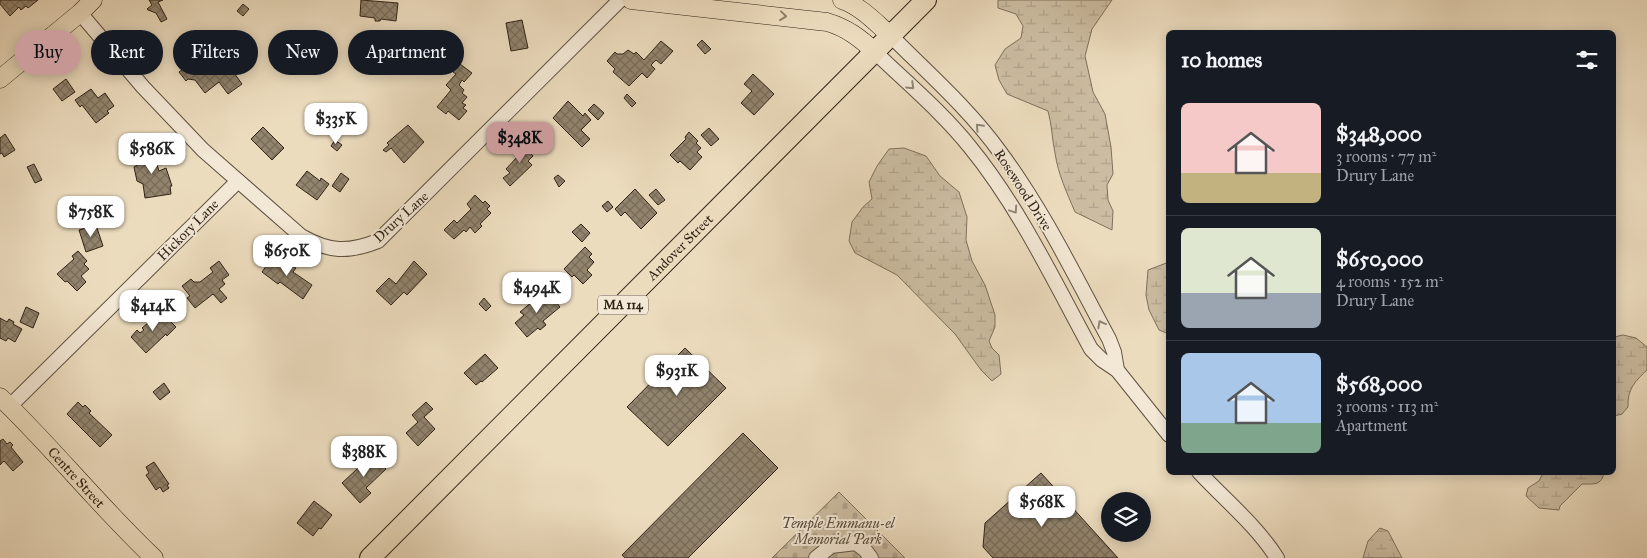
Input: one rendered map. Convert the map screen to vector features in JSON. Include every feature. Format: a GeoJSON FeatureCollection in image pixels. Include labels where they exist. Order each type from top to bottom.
{"type":"FeatureCollection","features":[{"type":"Feature","properties":{"kind":"highway","name":"Andover Street"},"geometry":{"type":"LineString","coordinates":[[370,558],[926,0]]}},
{"type":"Feature","properties":{"kind":"main road"},"geometry":{"type":"LineString","coordinates":[[0,78],[80,13],[93,0]]}},
{"type":"Feature","properties":{"kind":"main road"},"geometry":{"type":"LineString","coordinates":[[631,0],[827,22],[841,26],[855,34],[875,52]]}},
{"type":"Feature","properties":{"kind":"main road"},"geometry":{"type":"LineString","coordinates":[[842,0],[852,3],[866,12],[890,36]]}},
{"type":"Feature","properties":{"kind":"main road","name":"Centre Street"},"geometry":{"type":"LineString","coordinates":[[5,402],[154,558]]}},
{"type":"Feature","properties":{"kind":"street","name":"Drury Lane"},"geometry":{"type":"LineString","coordinates":[[80,13],[143,87],[203,150],[294,231],[317,245],[334,250],[364,247],[378,241],[620,0]]}},
{"type":"Feature","properties":{"kind":"street","name":"Rosewood Drive"},"geometry":{"type":"LineString","coordinates":[[890,36],[954,99],[1001,153],[1037,208],[1104,331],[1114,352],[1117,370]]}},
{"type":"Feature","properties":{"kind":"street","name":"Rosewood Drive"},"geometry":{"type":"LineString","coordinates":[[875,52],[933,107],[979,158],[1020,219],[1091,349],[1102,360],[1117,370],[1166,431]]}},
{"type":"Feature","properties":{"kind":"street","name":"Hickory Lane"},"geometry":{"type":"LineString","coordinates":[[5,402],[238,181]]}},
{"type":"Feature","properties":{"kind":"street"},"geometry":{"type":"LineString","coordinates":[[1203,475],[1217,492],[1247,519],[1267,542],[1277,558]]}},
{"type":"Feature","properties":{"kind":"street"},"geometry":{"type":"LineString","coordinates":[[816,558],[831,546],[856,543],[865,550],[870,558]]}},
{"type":"Feature","properties":{"kind":"green space"},"geometry":{"type":"Polygon","coordinates":[[[998,0],[1112,0],[1092,29],[1085,56],[1093,92],[1105,114],[1111,147],[1113,174],[1107,185],[1108,200],[1113,211],[1112,230],[1075,212],[1058,168],[1048,111],[1007,94],[999,80],[995,65],[1005,49],[1021,38],[1023,26],[1016,14],[998,8],[998,0]]]}},
{"type":"Feature","properties":{"kind":"green space"},"geometry":{"type":"Polygon","coordinates":[[[904,148],[926,156],[940,176],[959,192],[967,217],[966,240],[972,261],[985,285],[995,315],[995,327],[989,341],[992,348],[999,355],[1001,374],[992,381],[981,370],[955,334],[897,275],[855,253],[849,241],[852,222],[863,207],[872,199],[869,182],[877,166],[889,149],[904,148]]]}},
{"type":"Feature","properties":{"kind":"green space"},"geometry":{"type":"Polygon","coordinates":[[[1166,263],[1166,333],[1159,330],[1149,310],[1146,295],[1148,270],[1166,263]]]}},
{"type":"Feature","properties":{"kind":"green space"},"geometry":{"type":"Polygon","coordinates":[[[1623,335],[1636,338],[1647,347],[1647,370],[1630,391],[1628,407],[1622,414],[1616,416],[1616,337],[1623,335]]]}},
{"type":"Feature","properties":{"kind":"green space"},"geometry":{"type":"Polygon","coordinates":[[[1542,475],[1603,475],[1599,482],[1582,484],[1560,506],[1559,510],[1539,508],[1526,496],[1528,488],[1539,481],[1542,475]]]}},
{"type":"Feature","properties":{"kind":"green space","name":"Temple Emmanu-el Memorial Park"},"geometry":{"type":"Polygon","coordinates":[[[839,492],[905,558],[772,558],[839,492]]]}},
{"type":"Feature","properties":{"kind":"green space"},"geometry":{"type":"Polygon","coordinates":[[[1380,528],[1388,531],[1402,558],[1363,558],[1368,541],[1380,528]]]}},
{"type":"Feature","properties":{"kind":"building"},"geometry":{"type":"Polygon","coordinates":[[[0,0],[38,0],[28,8],[26,6],[21,10],[19,7],[10,16],[0,4],[0,0]]]}},
{"type":"Feature","properties":{"kind":"building"},"geometry":{"type":"Polygon","coordinates":[[[149,0],[163,0],[158,2],[167,19],[161,22],[156,13],[147,9],[152,5],[149,0]]]}},
{"type":"Feature","properties":{"kind":"building"},"geometry":{"type":"Polygon","coordinates":[[[361,0],[398,3],[396,21],[381,19],[380,21],[375,21],[375,18],[360,16],[361,0]]]}},
{"type":"Feature","properties":{"kind":"building"},"geometry":{"type":"Polygon","coordinates":[[[243,4],[249,9],[243,16],[237,11],[243,4]]]}},
{"type":"Feature","properties":{"kind":"building"},"geometry":{"type":"Polygon","coordinates":[[[522,20],[528,48],[511,51],[506,23],[522,20]]]}},
{"type":"Feature","properties":{"kind":"building"},"geometry":{"type":"Polygon","coordinates":[[[702,40],[711,49],[705,54],[697,45],[702,40]]]}},
{"type":"Feature","properties":{"kind":"building"},"geometry":{"type":"Polygon","coordinates":[[[661,41],[673,51],[661,64],[656,60],[651,65],[655,69],[647,78],[642,73],[629,86],[613,72],[615,69],[607,61],[615,52],[623,54],[628,50],[634,54],[636,52],[644,60],[661,41]]]}},
{"type":"Feature","properties":{"kind":"building"},"geometry":{"type":"Polygon","coordinates":[[[464,67],[472,73],[464,82],[462,80],[459,85],[464,90],[462,93],[467,97],[462,103],[466,105],[463,108],[467,111],[459,120],[448,111],[446,114],[437,107],[451,90],[446,85],[455,75],[464,75],[464,67]]]}},
{"type":"Feature","properties":{"kind":"building"},"geometry":{"type":"Polygon","coordinates":[[[753,74],[774,94],[754,115],[741,103],[752,91],[744,84],[753,74]]]}},
{"type":"Feature","properties":{"kind":"building"},"geometry":{"type":"Polygon","coordinates":[[[181,75],[236,75],[242,84],[228,94],[219,82],[205,93],[195,80],[188,79],[186,81],[181,75]]]}},
{"type":"Feature","properties":{"kind":"building"},"geometry":{"type":"Polygon","coordinates":[[[66,79],[75,92],[62,101],[53,89],[66,79]]]}},
{"type":"Feature","properties":{"kind":"building"},"geometry":{"type":"Polygon","coordinates":[[[91,89],[98,98],[105,93],[114,106],[107,111],[109,113],[96,123],[82,105],[80,107],[75,100],[91,89]]]}},
{"type":"Feature","properties":{"kind":"building"},"geometry":{"type":"Polygon","coordinates":[[[627,94],[636,103],[632,107],[624,98],[627,94]]]}},
{"type":"Feature","properties":{"kind":"building"},"geometry":{"type":"Polygon","coordinates":[[[568,101],[583,116],[585,113],[591,120],[581,130],[590,139],[582,147],[553,118],[568,101]]]}},
{"type":"Feature","properties":{"kind":"building"},"geometry":{"type":"Polygon","coordinates":[[[594,104],[604,113],[598,120],[588,110],[594,104]]]}},
{"type":"Feature","properties":{"kind":"building"},"geometry":{"type":"Polygon","coordinates":[[[408,125],[424,142],[404,163],[391,148],[386,152],[383,150],[389,145],[387,143],[408,125]]]}},
{"type":"Feature","properties":{"kind":"building"},"geometry":{"type":"Polygon","coordinates":[[[263,127],[284,148],[272,160],[251,139],[263,127]]]}},
{"type":"Feature","properties":{"kind":"building"},"geometry":{"type":"Polygon","coordinates":[[[709,128],[719,139],[711,146],[701,135],[709,128]]]}},
{"type":"Feature","properties":{"kind":"building"},"geometry":{"type":"Polygon","coordinates":[[[689,132],[698,141],[696,143],[701,148],[697,152],[702,157],[690,170],[680,161],[678,163],[670,155],[686,139],[685,137],[689,132]]]}},
{"type":"Feature","properties":{"kind":"building"},"geometry":{"type":"Polygon","coordinates":[[[5,134],[15,150],[4,157],[2,153],[0,154],[0,138],[5,134]]]}},
{"type":"Feature","properties":{"kind":"building"},"geometry":{"type":"Polygon","coordinates":[[[335,140],[342,145],[337,151],[331,146],[335,140]]]}},
{"type":"Feature","properties":{"kind":"building"},"geometry":{"type":"Polygon","coordinates":[[[528,141],[535,148],[530,153],[533,156],[528,161],[532,165],[510,186],[503,178],[510,173],[506,169],[528,141]]]}},
{"type":"Feature","properties":{"kind":"building"},"geometry":{"type":"Polygon","coordinates":[[[151,146],[159,171],[166,168],[172,186],[170,186],[171,194],[145,198],[143,184],[137,181],[134,167],[140,163],[136,150],[151,146]]]}},
{"type":"Feature","properties":{"kind":"building"},"geometry":{"type":"Polygon","coordinates":[[[34,164],[42,180],[35,183],[27,167],[34,164]]]}},
{"type":"Feature","properties":{"kind":"building"},"geometry":{"type":"Polygon","coordinates":[[[307,171],[320,181],[321,178],[329,184],[317,200],[296,185],[307,171]]]}},
{"type":"Feature","properties":{"kind":"building"},"geometry":{"type":"Polygon","coordinates":[[[341,173],[349,179],[340,192],[332,186],[341,173]]]}},
{"type":"Feature","properties":{"kind":"building"},"geometry":{"type":"Polygon","coordinates":[[[558,175],[565,181],[559,187],[554,178],[558,175]]]}},
{"type":"Feature","properties":{"kind":"building"},"geometry":{"type":"Polygon","coordinates":[[[635,189],[657,213],[641,229],[625,212],[621,216],[615,209],[635,189]]]}},
{"type":"Feature","properties":{"kind":"building"},"geometry":{"type":"Polygon","coordinates":[[[656,189],[665,200],[658,205],[649,195],[656,189]]]}},
{"type":"Feature","properties":{"kind":"building"},"geometry":{"type":"Polygon","coordinates":[[[475,195],[483,203],[485,201],[490,206],[487,209],[491,213],[480,224],[482,226],[475,233],[470,227],[466,232],[464,230],[454,239],[444,230],[454,220],[457,223],[471,209],[467,204],[475,195]]]}},
{"type":"Feature","properties":{"kind":"building"},"geometry":{"type":"Polygon","coordinates":[[[608,201],[613,207],[607,212],[602,206],[608,201]]]}},
{"type":"Feature","properties":{"kind":"building"},"geometry":{"type":"Polygon","coordinates":[[[581,224],[590,233],[582,242],[572,232],[581,224]]]}},
{"type":"Feature","properties":{"kind":"building"},"geometry":{"type":"Polygon","coordinates":[[[96,225],[103,246],[86,252],[79,230],[96,225]]]}},
{"type":"Feature","properties":{"kind":"building"},"geometry":{"type":"Polygon","coordinates":[[[585,247],[592,254],[589,257],[594,262],[587,270],[592,275],[583,284],[564,269],[585,247]]]}},
{"type":"Feature","properties":{"kind":"building"},"geometry":{"type":"Polygon","coordinates":[[[78,251],[87,261],[84,264],[89,269],[81,276],[86,282],[77,291],[57,274],[74,259],[72,256],[78,251]]]}},
{"type":"Feature","properties":{"kind":"building"},"geometry":{"type":"Polygon","coordinates":[[[275,254],[290,269],[292,266],[296,268],[293,272],[312,285],[303,299],[280,282],[278,284],[262,272],[275,254]]]}},
{"type":"Feature","properties":{"kind":"building"},"geometry":{"type":"Polygon","coordinates":[[[219,261],[229,275],[222,280],[225,284],[219,289],[227,298],[221,303],[213,294],[195,308],[187,298],[190,296],[182,286],[191,279],[194,282],[200,282],[213,272],[210,268],[219,261]]]}},
{"type":"Feature","properties":{"kind":"building"},"geometry":{"type":"Polygon","coordinates":[[[414,261],[427,274],[407,295],[404,292],[391,305],[376,291],[389,278],[396,284],[414,261]]]}},
{"type":"Feature","properties":{"kind":"building"},"geometry":{"type":"Polygon","coordinates":[[[546,290],[560,307],[543,321],[546,325],[540,330],[538,328],[527,337],[515,323],[524,315],[520,312],[546,290]]]}},
{"type":"Feature","properties":{"kind":"building"},"geometry":{"type":"Polygon","coordinates":[[[484,298],[491,306],[486,311],[479,304],[484,298]]]}},
{"type":"Feature","properties":{"kind":"building"},"geometry":{"type":"Polygon","coordinates":[[[26,307],[39,313],[33,328],[20,322],[26,307]]]}},
{"type":"Feature","properties":{"kind":"building"},"geometry":{"type":"Polygon","coordinates":[[[161,312],[176,327],[146,353],[131,337],[137,330],[140,333],[144,330],[142,328],[161,312]]]}},
{"type":"Feature","properties":{"kind":"building"},"geometry":{"type":"Polygon","coordinates":[[[0,318],[7,322],[9,319],[14,322],[13,324],[22,329],[15,342],[8,338],[6,341],[0,338],[0,318]]]}},
{"type":"Feature","properties":{"kind":"building"},"geometry":{"type":"Polygon","coordinates":[[[685,348],[726,388],[668,446],[627,407],[685,348]]]}},
{"type":"Feature","properties":{"kind":"building"},"geometry":{"type":"Polygon","coordinates":[[[485,354],[498,368],[476,385],[464,373],[485,354]]]}},
{"type":"Feature","properties":{"kind":"building"},"geometry":{"type":"Polygon","coordinates":[[[164,383],[170,392],[160,400],[153,392],[164,383]]]}},
{"type":"Feature","properties":{"kind":"building"},"geometry":{"type":"Polygon","coordinates":[[[78,402],[83,407],[85,405],[91,411],[89,413],[112,435],[100,447],[67,414],[78,402]]]}},
{"type":"Feature","properties":{"kind":"building"},"geometry":{"type":"Polygon","coordinates":[[[426,402],[433,409],[424,417],[435,429],[418,446],[406,433],[418,422],[412,415],[426,402]]]}},
{"type":"Feature","properties":{"kind":"building"},"geometry":{"type":"Polygon","coordinates":[[[743,433],[778,468],[688,558],[625,558],[622,555],[743,433]]]}},
{"type":"Feature","properties":{"kind":"building"},"geometry":{"type":"Polygon","coordinates":[[[3,439],[7,444],[10,442],[13,445],[11,447],[23,462],[13,471],[4,461],[0,465],[0,441],[3,439]]]}},
{"type":"Feature","properties":{"kind":"building"},"geometry":{"type":"Polygon","coordinates":[[[372,455],[386,469],[366,488],[371,493],[360,503],[342,483],[372,455]]]}},
{"type":"Feature","properties":{"kind":"building"},"geometry":{"type":"Polygon","coordinates":[[[154,462],[169,484],[167,485],[169,488],[163,492],[160,487],[156,490],[146,475],[149,473],[146,467],[154,462]]]}},
{"type":"Feature","properties":{"kind":"building"},"geometry":{"type":"Polygon","coordinates":[[[1041,473],[1101,539],[1101,542],[1104,542],[1118,558],[993,558],[983,547],[985,523],[1041,473]]]}},
{"type":"Feature","properties":{"kind":"building"},"geometry":{"type":"Polygon","coordinates":[[[314,501],[332,515],[313,536],[297,523],[314,501]]]}}]}
